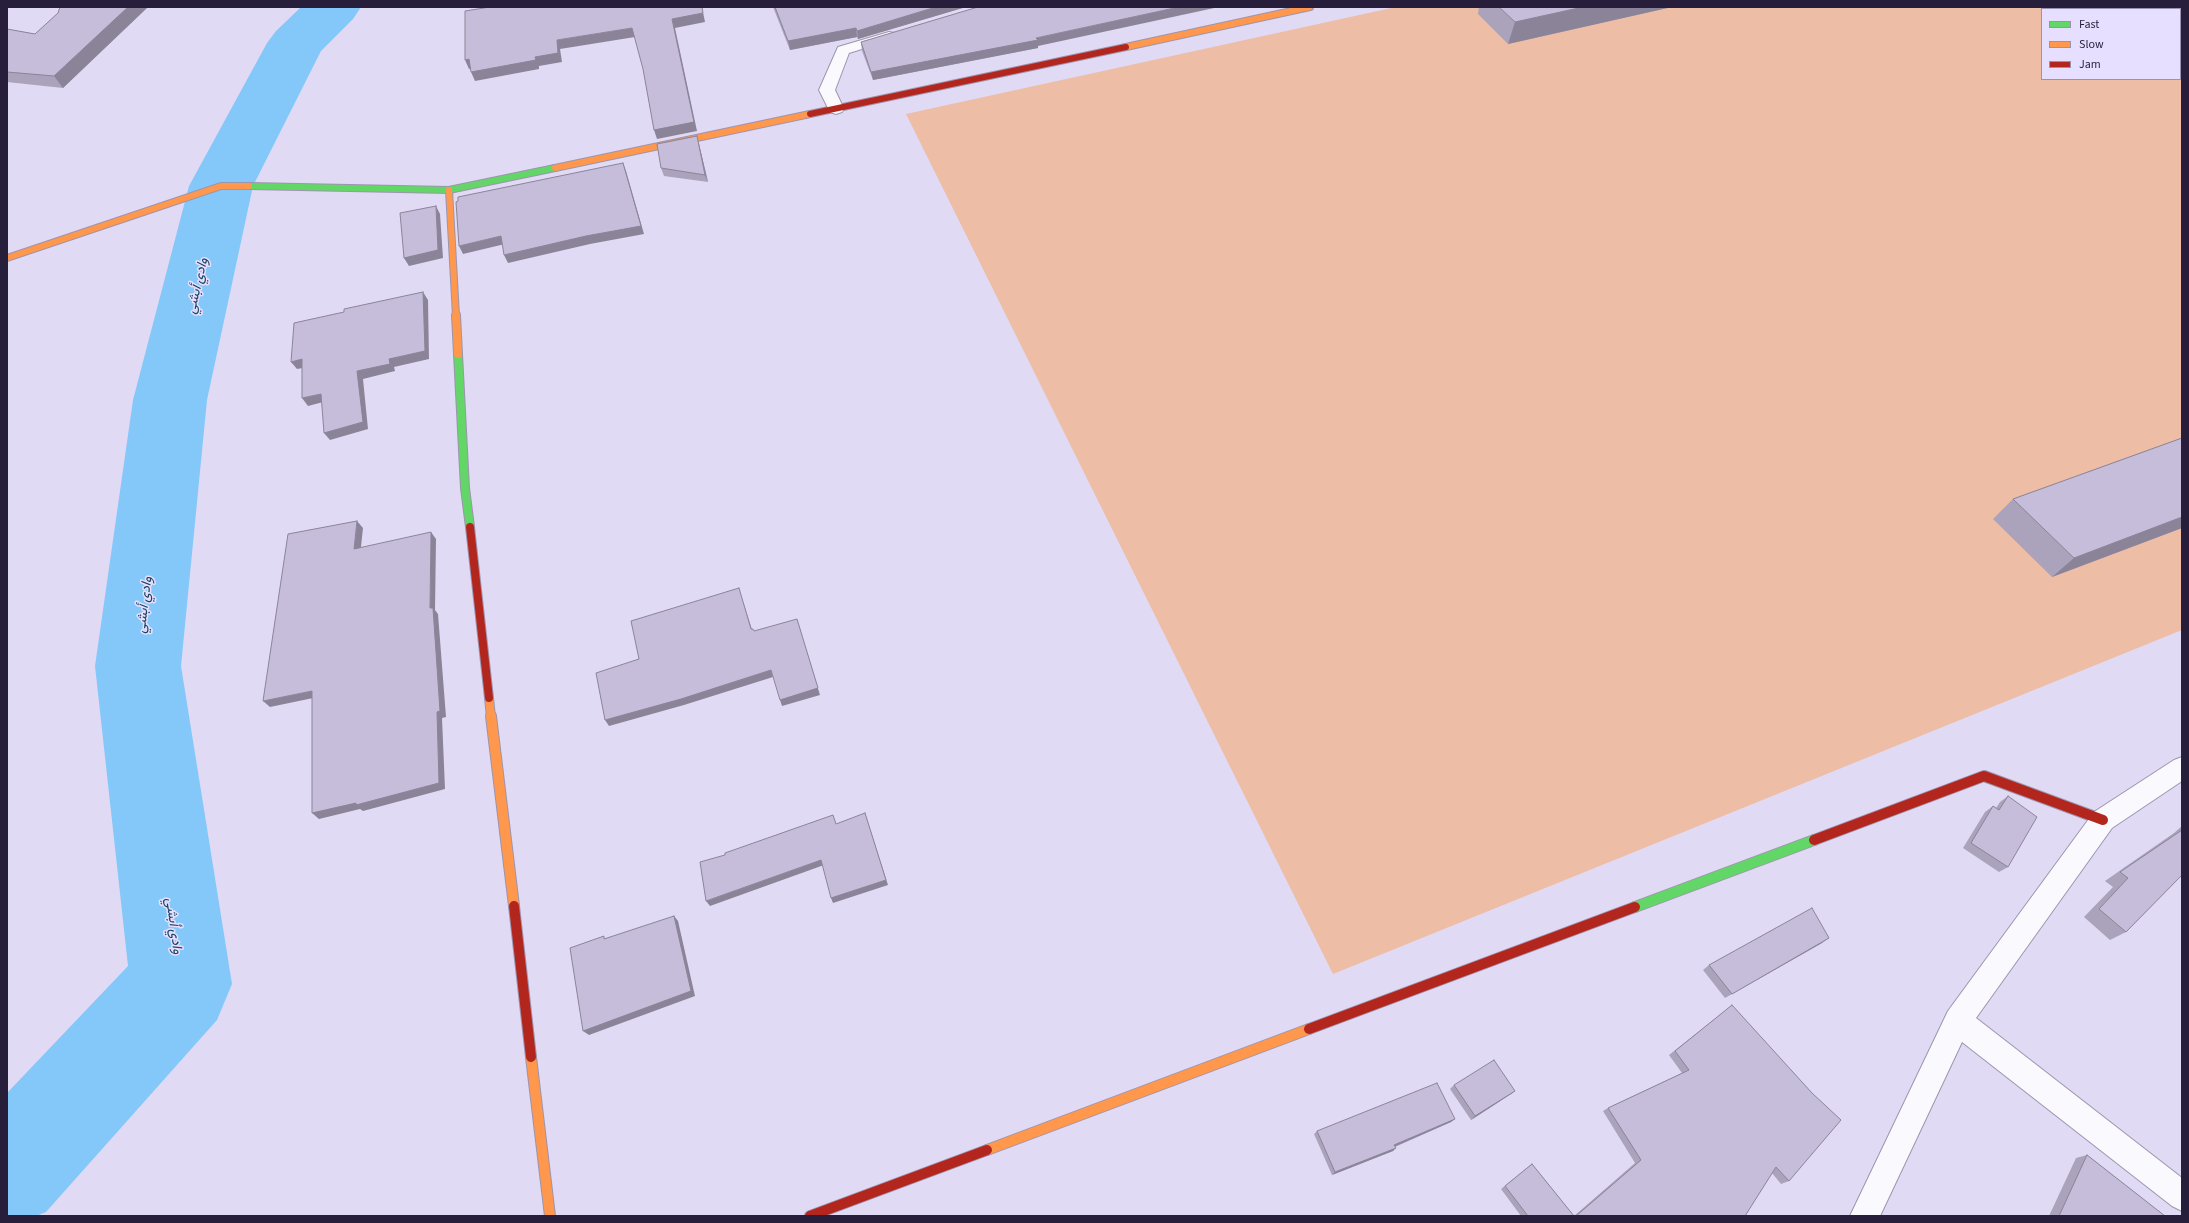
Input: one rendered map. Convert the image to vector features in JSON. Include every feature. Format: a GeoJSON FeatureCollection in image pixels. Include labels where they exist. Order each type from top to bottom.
{"type":"FeatureCollection","features":[{"type":"Feature","properties":{"kind":"street"},"geometry":{"type":"LineString","coordinates":[[7,258],[221,186],[449,190],[836,109],[1310,7]]}},
{"type":"Feature","properties":{"kind":"street"},"geometry":{"type":"LineString","coordinates":[[836,109],[827,90],[843,50],[903,32]]}},
{"type":"Feature","properties":{"kind":"street"},"geometry":{"type":"LineString","coordinates":[[449,190],[465,488],[550,1216]]}},
{"type":"Feature","properties":{"kind":"street"},"geometry":{"type":"LineString","coordinates":[[1865,1216],[1958,1021],[2103,820],[2182,768]]}},
{"type":"Feature","properties":{"kind":"street"},"geometry":{"type":"LineString","coordinates":[[810,1216],[1984,776],[2103,820]]}},
{"type":"Feature","properties":{"kind":"street"},"geometry":{"type":"LineString","coordinates":[[1958,1021],[2182,1196]]}},
{"type":"Feature","properties":{"kind":"shaded area"},"geometry":{"type":"Polygon","coordinates":[[[1396,7],[2182,7],[2182,630],[1333,974],[906,114],[1396,7]]]}},
{"type":"Feature","properties":{"kind":"building"},"geometry":{"type":"Polygon","coordinates":[[[60,7],[128,7],[54,76],[7,72],[7,29],[35,34],[58,13],[60,7]]]}},
{"type":"Feature","properties":{"kind":"building"},"geometry":{"type":"Polygon","coordinates":[[[490,7],[702,7],[703,13],[672,19],[694,122],[654,130],[643,69],[632,28],[557,40],[558,53],[535,57],[536,60],[471,72],[469,59],[465,60],[465,11],[490,7]]]}},
{"type":"Feature","properties":{"kind":"building"},"geometry":{"type":"Polygon","coordinates":[[[775,7],[936,7],[857,31],[856,28],[788,41],[775,7]]]}},
{"type":"Feature","properties":{"kind":"building"},"geometry":{"type":"Polygon","coordinates":[[[978,7],[1179,7],[1036,38],[1038,40],[871,72],[861,42],[978,7]]]}},
{"type":"Feature","properties":{"kind":"building"},"geometry":{"type":"Polygon","coordinates":[[[1499,7],[1583,7],[1515,22],[1499,7]]]}},
{"type":"Feature","properties":{"kind":"building"},"geometry":{"type":"Polygon","coordinates":[[[697,136],[705,175],[661,168],[657,144],[697,136]]]}},
{"type":"Feature","properties":{"kind":"building"},"geometry":{"type":"Polygon","coordinates":[[[623,163],[641,226],[586,236],[504,255],[501,236],[459,246],[456,202],[458,201],[458,197],[623,163]]]}},
{"type":"Feature","properties":{"kind":"building"},"geometry":{"type":"Polygon","coordinates":[[[436,206],[438,250],[404,258],[400,213],[436,206]]]}},
{"type":"Feature","properties":{"kind":"building"},"geometry":{"type":"Polygon","coordinates":[[[423,292],[425,351],[389,359],[390,364],[357,371],[363,422],[324,433],[321,394],[302,398],[302,359],[291,362],[294,323],[344,312],[344,309],[423,292]]]}},
{"type":"Feature","properties":{"kind":"building"},"geometry":{"type":"Polygon","coordinates":[[[2182,438],[2182,517],[2074,558],[2013,499],[2182,438]]]}},
{"type":"Feature","properties":{"kind":"building"},"geometry":{"type":"Polygon","coordinates":[[[357,521],[354,549],[431,532],[430,608],[433,608],[440,711],[437,712],[439,783],[356,805],[356,803],[312,813],[312,691],[263,701],[288,534],[357,521]]]}},
{"type":"Feature","properties":{"kind":"building"},"geometry":{"type":"Polygon","coordinates":[[[739,588],[751,629],[754,631],[797,619],[818,688],[780,700],[771,670],[681,699],[605,720],[596,673],[639,659],[631,621],[739,588]]]}},
{"type":"Feature","properties":{"kind":"building"},"geometry":{"type":"Polygon","coordinates":[[[2008,796],[2037,817],[2008,867],[1971,843],[1993,806],[1999,810],[2008,796]]]}},
{"type":"Feature","properties":{"kind":"building"},"geometry":{"type":"Polygon","coordinates":[[[865,813],[886,880],[831,898],[821,860],[706,901],[700,862],[725,855],[725,853],[833,815],[836,824],[865,813]]]}},
{"type":"Feature","properties":{"kind":"building"},"geometry":{"type":"Polygon","coordinates":[[[2182,830],[2182,875],[2126,932],[2099,909],[2128,878],[2120,872],[2182,830]]]}},
{"type":"Feature","properties":{"kind":"building"},"geometry":{"type":"Polygon","coordinates":[[[1812,908],[1829,938],[1732,994],[1709,965],[1812,908]]]}},
{"type":"Feature","properties":{"kind":"building"},"geometry":{"type":"Polygon","coordinates":[[[674,916],[691,991],[583,1031],[570,948],[604,936],[604,939],[674,916]]]}},
{"type":"Feature","properties":{"kind":"building"},"geometry":{"type":"Polygon","coordinates":[[[1732,1005],[1812,1093],[1841,1120],[1789,1181],[1776,1167],[1745,1216],[1576,1216],[1641,1160],[1608,1108],[1689,1070],[1675,1051],[1732,1005]]]}},
{"type":"Feature","properties":{"kind":"building"},"geometry":{"type":"Polygon","coordinates":[[[1494,1060],[1515,1091],[1475,1116],[1454,1085],[1494,1060]]]}},
{"type":"Feature","properties":{"kind":"building"},"geometry":{"type":"Polygon","coordinates":[[[1437,1083],[1455,1119],[1394,1145],[1396,1148],[1335,1172],[1317,1131],[1437,1083]]]}},
{"type":"Feature","properties":{"kind":"building"},"geometry":{"type":"Polygon","coordinates":[[[2087,1155],[2165,1216],[2059,1216],[2087,1155]]]}},
{"type":"Feature","properties":{"kind":"building"},"geometry":{"type":"Polygon","coordinates":[[[1532,1164],[1574,1216],[1528,1216],[1505,1186],[1532,1164]]]}},
{"type":"Feature","properties":{"kind":"waterway","name":"وادي أبشي"},"geometry":{"type":"LineString","coordinates":[[7,1173],[181,984],[138,666],[170,400],[221,186],[296,43],[333,7]]}},
{"type":"Feature","properties":{"kind":"traffic: fast"},"geometry":{"type":"LineString","coordinates":[[249,186],[449,190],[555,168]]}},
{"type":"Feature","properties":{"kind":"traffic: fast"},"geometry":{"type":"LineString","coordinates":[[458,354],[465,488],[470,527]]}},
{"type":"Feature","properties":{"kind":"traffic: fast"},"geometry":{"type":"LineString","coordinates":[[1635,907],[1814,840]]}},
{"type":"Feature","properties":{"kind":"traffic: slow"},"geometry":{"type":"LineString","coordinates":[[1126,47],[1310,7]]}},
{"type":"Feature","properties":{"kind":"traffic: slow"},"geometry":{"type":"LineString","coordinates":[[555,168],[810,114]]}},
{"type":"Feature","properties":{"kind":"traffic: slow"},"geometry":{"type":"LineString","coordinates":[[7,258],[221,186],[249,186]]}},
{"type":"Feature","properties":{"kind":"traffic: slow"},"geometry":{"type":"LineString","coordinates":[[449,190],[458,354]]}},
{"type":"Feature","properties":{"kind":"traffic: slow"},"geometry":{"type":"LineString","coordinates":[[489,698],[514,906]]}},
{"type":"Feature","properties":{"kind":"traffic: slow"},"geometry":{"type":"LineString","coordinates":[[987,1150],[1309,1029]]}},
{"type":"Feature","properties":{"kind":"traffic: slow"},"geometry":{"type":"LineString","coordinates":[[531,1057],[550,1216]]}},
{"type":"Feature","properties":{"kind":"traffic: jam"},"geometry":{"type":"LineString","coordinates":[[810,114],[1126,47]]}},
{"type":"Feature","properties":{"kind":"traffic: jam"},"geometry":{"type":"LineString","coordinates":[[470,527],[489,698]]}},
{"type":"Feature","properties":{"kind":"traffic: jam"},"geometry":{"type":"LineString","coordinates":[[1814,840],[1984,776],[2103,820]]}},
{"type":"Feature","properties":{"kind":"traffic: jam"},"geometry":{"type":"LineString","coordinates":[[514,906],[531,1057]]}},
{"type":"Feature","properties":{"kind":"traffic: jam"},"geometry":{"type":"LineString","coordinates":[[1309,1029],[1635,907]]}},
{"type":"Feature","properties":{"kind":"traffic: jam"},"geometry":{"type":"LineString","coordinates":[[810,1216],[987,1150]]}}]}
